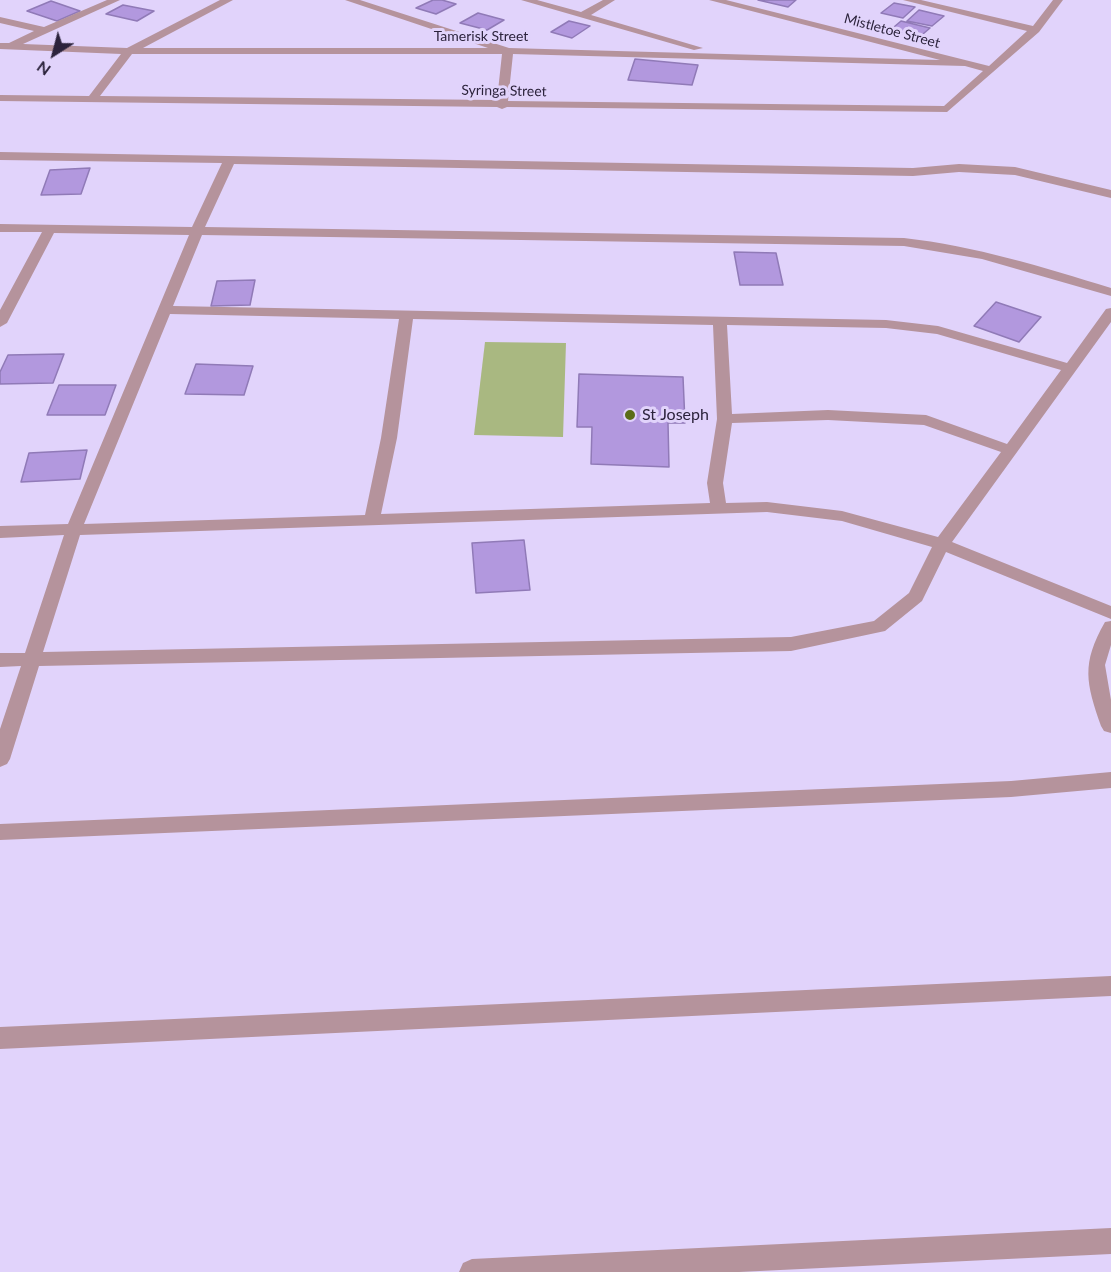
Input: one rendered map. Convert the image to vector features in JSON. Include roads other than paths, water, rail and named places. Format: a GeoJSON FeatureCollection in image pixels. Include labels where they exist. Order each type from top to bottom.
{"type":"FeatureCollection","features":[{"type":"Feature","properties":{"kind":"street"},"geometry":{"type":"LineString","coordinates":[[5,46],[46,31],[115,0]]}},
{"type":"Feature","properties":{"kind":"street"},"geometry":{"type":"LineString","coordinates":[[92,99],[129,51],[228,0]]}},
{"type":"Feature","properties":{"kind":"street"},"geometry":{"type":"LineString","coordinates":[[350,0],[508,51],[502,106]]}},
{"type":"Feature","properties":{"kind":"street"},"geometry":{"type":"LineString","coordinates":[[526,0],[726,56]]}},
{"type":"Feature","properties":{"kind":"street"},"geometry":{"type":"LineString","coordinates":[[582,16],[610,0]]}},
{"type":"Feature","properties":{"kind":"street","name":"Mistletoe Street"},"geometry":{"type":"LineString","coordinates":[[714,0],[992,70]]}},
{"type":"Feature","properties":{"kind":"street"},"geometry":{"type":"LineString","coordinates":[[908,0],[1035,30]]}},
{"type":"Feature","properties":{"kind":"street","name":"Syringa Street"},"geometry":{"type":"LineString","coordinates":[[0,98],[502,106],[947,109],[1035,30],[1058,0]]}},
{"type":"Feature","properties":{"kind":"street"},"geometry":{"type":"LineString","coordinates":[[0,20],[46,31]]}},
{"type":"Feature","properties":{"kind":"street","name":"Tamerisk Street"},"geometry":{"type":"LineString","coordinates":[[5,46],[129,51],[508,51],[962,64]]}},
{"type":"Feature","properties":{"kind":"street"},"geometry":{"type":"LineString","coordinates":[[0,156],[913,172],[959,168],[1015,171],[1111,194]]}},
{"type":"Feature","properties":{"kind":"street"},"geometry":{"type":"LineString","coordinates":[[0,759],[74,529],[197,231],[230,159]]}},
{"type":"Feature","properties":{"kind":"street"},"geometry":{"type":"LineString","coordinates":[[0,228],[904,242],[975,253],[1111,292]]}},
{"type":"Feature","properties":{"kind":"street"},"geometry":{"type":"LineString","coordinates":[[0,323],[5,306],[50,229]]}},
{"type":"Feature","properties":{"kind":"street"},"geometry":{"type":"LineString","coordinates":[[164,310],[886,324],[980,341],[1069,368]]}},
{"type":"Feature","properties":{"kind":"street"},"geometry":{"type":"LineString","coordinates":[[0,660],[791,644],[879,626],[916,597],[942,544],[1111,312]]}},
{"type":"Feature","properties":{"kind":"street"},"geometry":{"type":"LineString","coordinates":[[372,520],[389,438],[407,315]]}},
{"type":"Feature","properties":{"kind":"street"},"geometry":{"type":"LineString","coordinates":[[719,508],[715,483],[725,419],[720,320]]}},
{"type":"Feature","properties":{"kind":"street"},"geometry":{"type":"LineString","coordinates":[[725,419],[828,415],[926,420],[1010,450]]}},
{"type":"Feature","properties":{"kind":"street"},"geometry":{"type":"LineString","coordinates":[[0,532],[767,507],[842,516],[942,544],[1111,613]]}},
{"type":"Feature","properties":{"kind":"street"},"geometry":{"type":"LineString","coordinates":[[1111,627],[1101,644],[1094,677],[1111,726]]}},
{"type":"Feature","properties":{"kind":"street"},"geometry":{"type":"LineString","coordinates":[[0,832],[1011,789],[1111,780]]}},
{"type":"Feature","properties":{"kind":"street"},"geometry":{"type":"LineString","coordinates":[[0,1038],[1111,986]]}},
{"type":"Feature","properties":{"kind":"street"},"geometry":{"type":"LineString","coordinates":[[472,1272],[1111,1241]]}},
{"type":"Feature","properties":{"kind":"place","name":"St Joseph"},"geometry":{"type":"Point","coordinates":[630,415]}}]}
